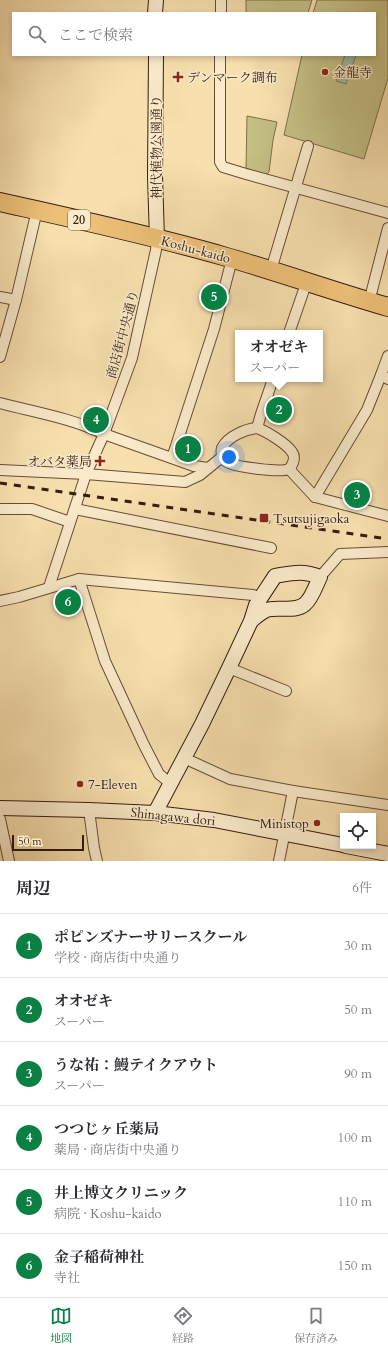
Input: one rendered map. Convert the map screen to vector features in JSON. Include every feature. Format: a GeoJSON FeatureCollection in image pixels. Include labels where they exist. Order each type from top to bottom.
{"type":"FeatureCollection","features":[{"type":"Feature","properties":{"kind":"highway","name":"Koshu-kaido"},"geometry":{"type":"LineString","coordinates":[[0,202],[157,239],[232,259],[388,307]]}},
{"type":"Feature","properties":{"kind":"street"},"geometry":{"type":"LineString","coordinates":[[156,0],[156,12]]}},
{"type":"Feature","properties":{"kind":"street"},"geometry":{"type":"LineString","coordinates":[[221,0],[221,12]]}},
{"type":"Feature","properties":{"kind":"street","name":"神代植物公園通り"},"geometry":{"type":"LineString","coordinates":[[156,56],[155,176],[157,239]]}},
{"type":"Feature","properties":{"kind":"street"},"geometry":{"type":"LineString","coordinates":[[220,56],[220,162],[223,167],[388,213]]}},
{"type":"Feature","properties":{"kind":"street"},"geometry":{"type":"LineString","coordinates":[[271,270],[308,146]]}},
{"type":"Feature","properties":{"kind":"street"},"geometry":{"type":"LineString","coordinates":[[0,357],[16,300],[37,210]]}},
{"type":"Feature","properties":{"kind":"street"},"geometry":{"type":"LineString","coordinates":[[369,302],[388,228]]}},
{"type":"Feature","properties":{"kind":"street","name":"商店街中央通り"},"geometry":{"type":"LineString","coordinates":[[49,587],[86,474],[104,434],[133,352],[156,250],[157,239]]}},
{"type":"Feature","properties":{"kind":"street"},"geometry":{"type":"LineString","coordinates":[[172,458],[214,329],[232,259]]}},
{"type":"Feature","properties":{"kind":"street"},"geometry":{"type":"LineString","coordinates":[[290,330],[307,281]]}},
{"type":"Feature","properties":{"kind":"street"},"geometry":{"type":"LineString","coordinates":[[0,296],[16,300]]}},
{"type":"Feature","properties":{"kind":"street"},"geometry":{"type":"LineString","coordinates":[[315,497],[367,410],[384,377],[388,356]]}},
{"type":"Feature","properties":{"kind":"street"},"geometry":{"type":"LineString","coordinates":[[258,428],[260,414],[272,382]]}},
{"type":"Feature","properties":{"kind":"street"},"geometry":{"type":"LineString","coordinates":[[0,403],[76,423],[194,466],[208,468]]}},
{"type":"Feature","properties":{"kind":"street"},"geometry":{"type":"LineString","coordinates":[[258,428],[266,431],[293,452],[294,458],[289,469],[280,471],[235,465],[227,463],[222,457],[222,450],[224,446],[235,435],[250,429],[258,428]]}},
{"type":"Feature","properties":{"kind":"street"},"geometry":{"type":"LineString","coordinates":[[0,470],[86,474],[185,482],[200,475],[222,457]]}},
{"type":"Feature","properties":{"kind":"street"},"geometry":{"type":"LineString","coordinates":[[289,469],[315,497],[388,516]]}},
{"type":"Feature","properties":{"kind":"street"},"geometry":{"type":"LineString","coordinates":[[0,509],[32,509],[70,522]]}},
{"type":"Feature","properties":{"kind":"street"},"geometry":{"type":"LineString","coordinates":[[75,509],[271,548]]}},
{"type":"Feature","properties":{"kind":"street"},"geometry":{"type":"LineString","coordinates":[[251,621],[266,610],[276,608],[298,608],[306,604],[320,577],[340,554],[388,552]]}},
{"type":"Feature","properties":{"kind":"street"},"geometry":{"type":"LineString","coordinates":[[156,813],[229,668],[251,621],[260,597],[275,576],[298,572],[320,577]]}},
{"type":"Feature","properties":{"kind":"street"},"geometry":{"type":"LineString","coordinates":[[79,579],[105,661],[159,774],[171,784]]}},
{"type":"Feature","properties":{"kind":"street"},"geometry":{"type":"LineString","coordinates":[[0,601],[19,597],[79,579],[253,595],[260,597]]}},
{"type":"Feature","properties":{"kind":"street"},"geometry":{"type":"LineString","coordinates":[[229,668],[286,691]]}},
{"type":"Feature","properties":{"kind":"street"},"geometry":{"type":"LineString","coordinates":[[184,758],[230,779],[293,791],[388,805]]}},
{"type":"Feature","properties":{"kind":"street"},"geometry":{"type":"LineString","coordinates":[[279,861],[293,791]]}},
{"type":"Feature","properties":{"kind":"street","name":"Shinagawa dori"},"geometry":{"type":"LineString","coordinates":[[0,808],[156,813],[214,820],[340,845]]}},
{"type":"Feature","properties":{"kind":"street"},"geometry":{"type":"LineString","coordinates":[[89,810],[97,861]]}},
{"type":"Feature","properties":{"kind":"street"},"geometry":{"type":"LineString","coordinates":[[0,819],[9,861]]}},
{"type":"Feature","properties":{"kind":"street","name":"Shinagawa dori"},"geometry":{"type":"LineString","coordinates":[[360,849],[388,854]]}},
{"type":"Feature","properties":{"kind":"shaded area"},"geometry":{"type":"Polygon","coordinates":[[[246,0],[312,0],[308,12],[246,12],[246,0]]]}},
{"type":"Feature","properties":{"kind":"shaded area"},"geometry":{"type":"Polygon","coordinates":[[[317,0],[388,0],[388,78],[364,159],[284,135],[302,56],[376,56],[376,12],[313,12],[317,0]]]}},
{"type":"Feature","properties":{"kind":"shaded area"},"geometry":{"type":"Polygon","coordinates":[[[345,56],[356,56],[346,84],[336,81],[345,56]]]}},
{"type":"Feature","properties":{"kind":"shaded area"},"geometry":{"type":"Polygon","coordinates":[[[247,116],[277,122],[269,172],[266,175],[246,168],[247,116]]]}},
{"type":"Feature","properties":{"kind":"railway"},"geometry":{"type":"LineString","coordinates":[[0,483],[388,539]]}},
{"type":"Feature","properties":{"kind":"place","name":"金龍寺"},"geometry":{"type":"Point","coordinates":[325,72]}},
{"type":"Feature","properties":{"kind":"place","name":"デンマーク調布"},"geometry":{"type":"Point","coordinates":[178,77]}},
{"type":"Feature","properties":{"kind":"place","name":"井上博文クリニック"},"geometry":{"type":"Point","coordinates":[214,297]}},
{"type":"Feature","properties":{"kind":"place","name":"オオゼキ"},"geometry":{"type":"Point","coordinates":[279,410]}},
{"type":"Feature","properties":{"kind":"place","name":"つつじヶ丘薬局"},"geometry":{"type":"Point","coordinates":[96,420]}},
{"type":"Feature","properties":{"kind":"place","name":"ポピンズナーサリースクール"},"geometry":{"type":"Point","coordinates":[188,449]}},
{"type":"Feature","properties":{"kind":"place","name":"オバタ薬局"},"geometry":{"type":"Point","coordinates":[100,461]}},
{"type":"Feature","properties":{"kind":"place","name":"うな祐：鰻テイクアウト"},"geometry":{"type":"Point","coordinates":[357,495]}},
{"type":"Feature","properties":{"kind":"place","name":"Tsutsujigaoka"},"geometry":{"type":"Point","coordinates":[264,518]}},
{"type":"Feature","properties":{"kind":"place","name":"金子稲荷神社"},"geometry":{"type":"Point","coordinates":[68,602]}},
{"type":"Feature","properties":{"kind":"place","name":"7-Eleven"},"geometry":{"type":"Point","coordinates":[80,784]}},
{"type":"Feature","properties":{"kind":"place","name":"Ministop"},"geometry":{"type":"Point","coordinates":[317,823]}}]}
